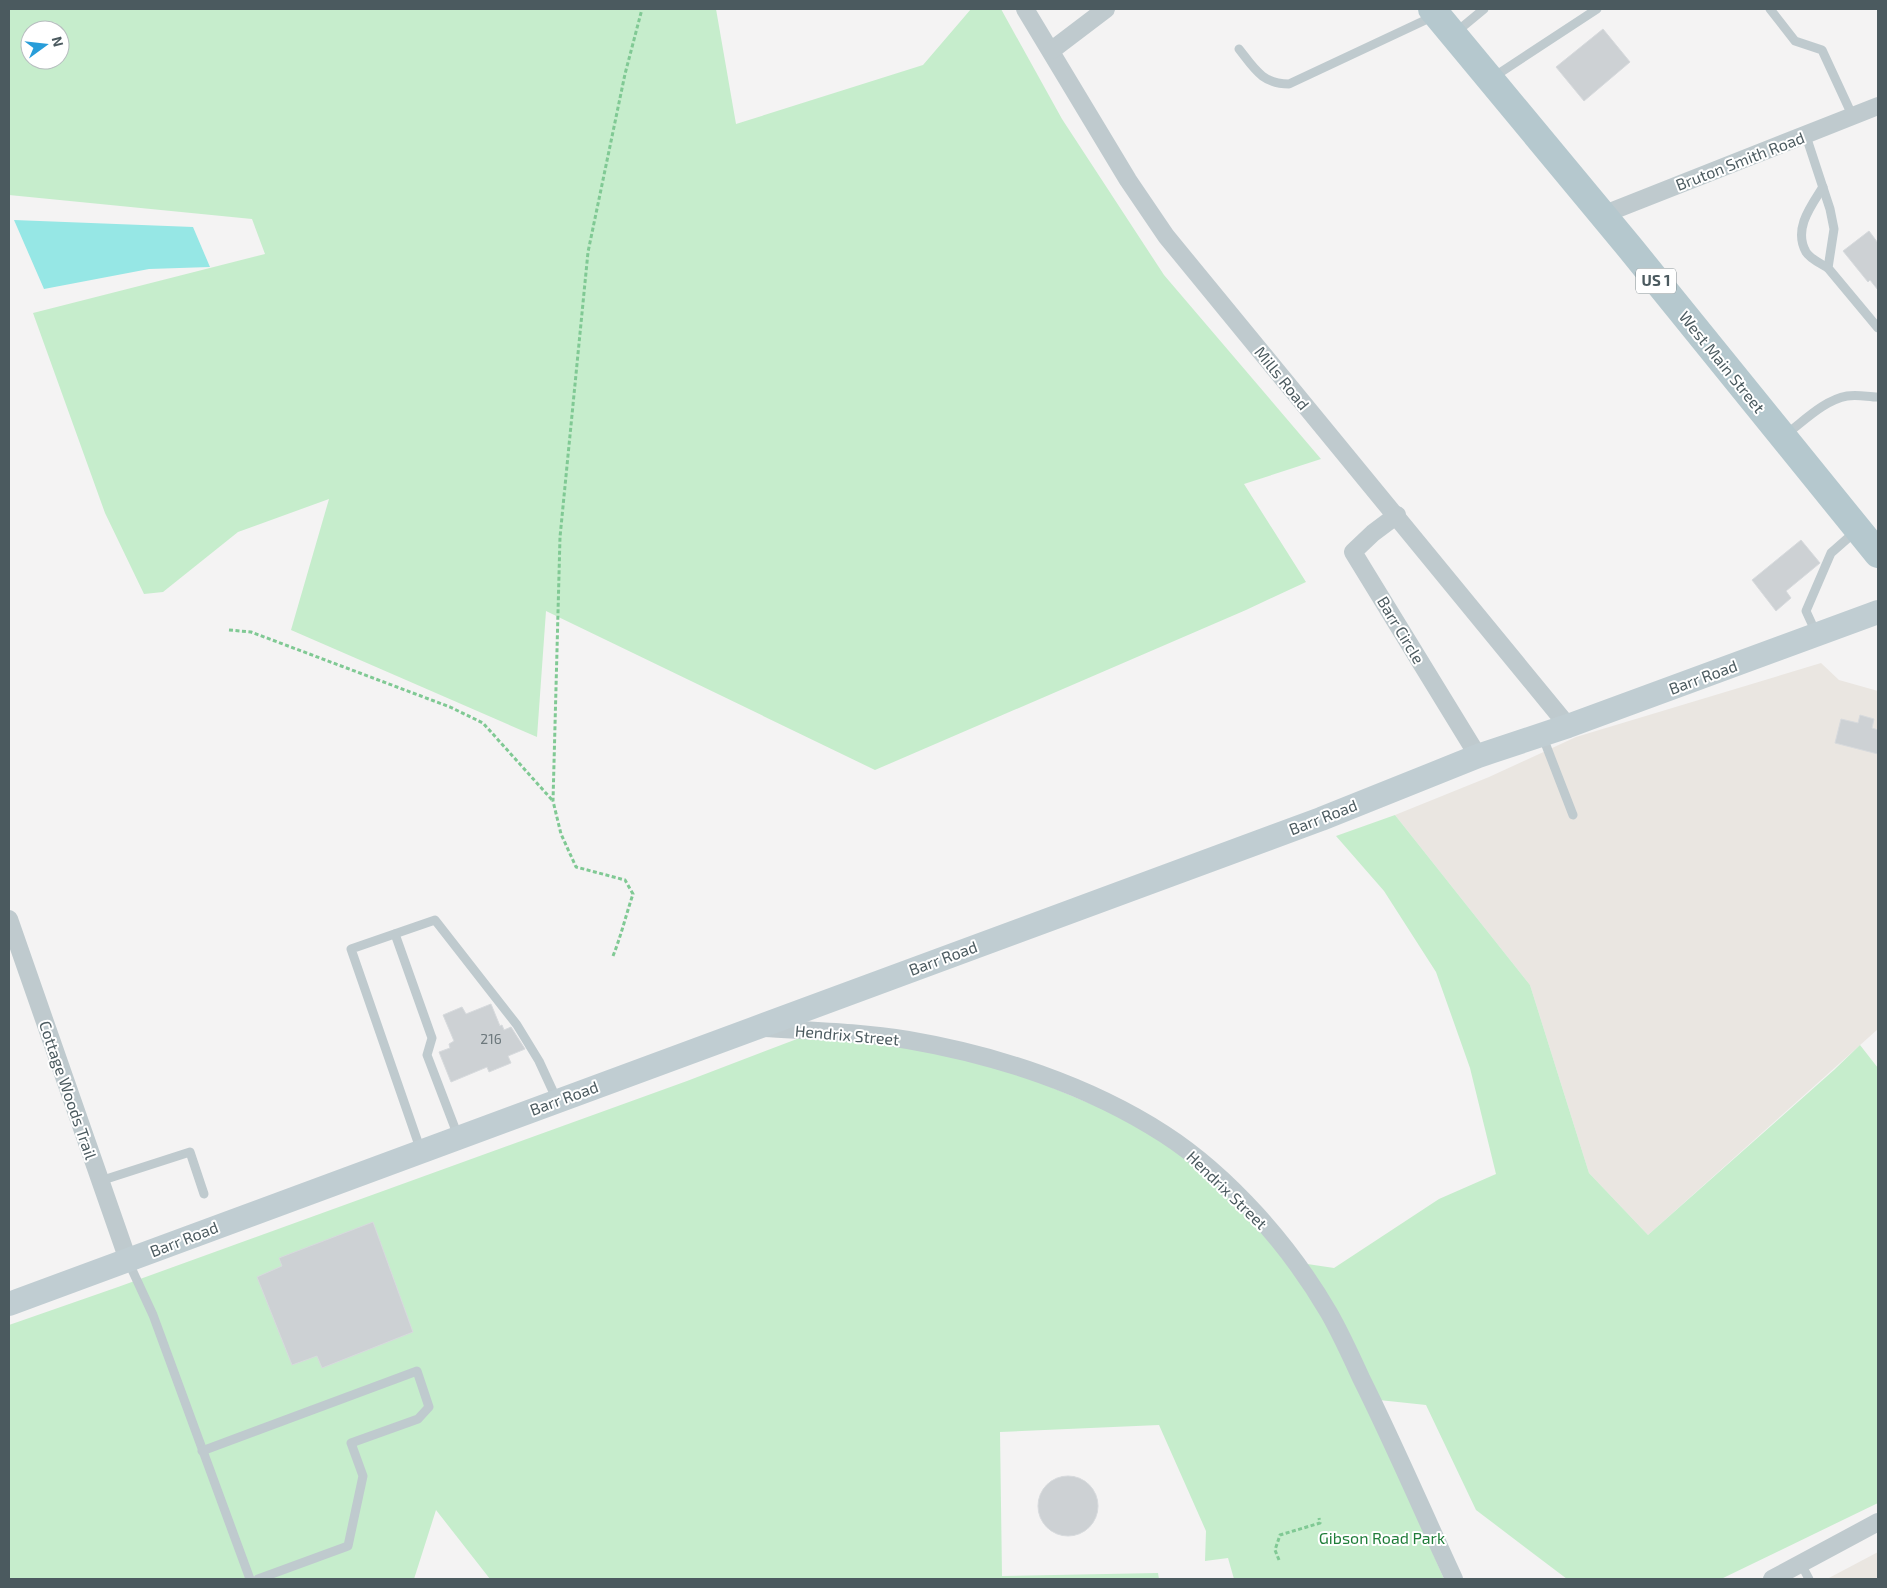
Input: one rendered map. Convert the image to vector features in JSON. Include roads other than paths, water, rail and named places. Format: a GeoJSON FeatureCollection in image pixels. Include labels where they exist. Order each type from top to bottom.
{"type":"FeatureCollection","features":[{"type":"Feature","properties":{"kind":"main road","name":"West Main Street"},"geometry":{"type":"LineString","coordinates":[[1440,19],[1878,554]]}},
{"type":"Feature","properties":{"kind":"street","name":"Mills Road"},"geometry":{"type":"LineString","coordinates":[[1025,9],[1052,50],[1128,180],[1166,236],[1274,370],[1397,515],[1568,726]]}},
{"type":"Feature","properties":{"kind":"street"},"geometry":{"type":"LineString","coordinates":[[1052,50],[1106,9]]}},
{"type":"Feature","properties":{"kind":"street","name":"Bruton Smith Road"},"geometry":{"type":"LineString","coordinates":[[1602,215],[1878,106]]}},
{"type":"Feature","properties":{"kind":"street","name":"Barr Circle"},"geometry":{"type":"LineString","coordinates":[[1397,515],[1373,533],[1354,552],[1478,756]]}},
{"type":"Feature","properties":{"kind":"street","name":"Barr Road"},"geometry":{"type":"LineString","coordinates":[[9,1304],[1321,819],[1478,756],[1568,726],[1878,612]]}},
{"type":"Feature","properties":{"kind":"street","name":"Cottage Woods Trail"},"geometry":{"type":"LineString","coordinates":[[9,919],[128,1260]]}},
{"type":"Feature","properties":{"kind":"street","name":"Hendrix Street"},"geometry":{"type":"LineString","coordinates":[[753,1028],[861,1033],[909,1040],[972,1054],[1016,1067],[1095,1096],[1124,1110],[1166,1135],[1207,1167],[1242,1200],[1274,1236],[1304,1274],[1330,1314],[1374,1404],[1454,1579]]}},
{"type":"Feature","properties":{"kind":"street"},"geometry":{"type":"LineString","coordinates":[[1772,1579],[1805,1572],[1878,1522]]}},
{"type":"Feature","properties":{"kind":"lane"},"geometry":{"type":"LineString","coordinates":[[1239,49],[1260,76],[1277,84],[1289,84],[1440,19],[1484,9]]}},
{"type":"Feature","properties":{"kind":"lane"},"geometry":{"type":"LineString","coordinates":[[1489,80],[1597,9]]}},
{"type":"Feature","properties":{"kind":"lane"},"geometry":{"type":"LineString","coordinates":[[1770,9],[1795,41],[1822,50],[1853,117]]}},
{"type":"Feature","properties":{"kind":"lane"},"geometry":{"type":"LineString","coordinates":[[1806,136],[1834,228],[1828,268]]}},
{"type":"Feature","properties":{"kind":"lane"},"geometry":{"type":"LineString","coordinates":[[1822,187],[1806,215],[1801,233],[1807,253],[1828,268],[1878,328]]}},
{"type":"Feature","properties":{"kind":"lane"},"geometry":{"type":"LineString","coordinates":[[1783,437],[1833,401],[1846,396],[1878,397]]}},
{"type":"Feature","properties":{"kind":"lane"},"geometry":{"type":"LineString","coordinates":[[1817,635],[1806,611],[1832,553],[1858,529]]}},
{"type":"Feature","properties":{"kind":"lane"},"geometry":{"type":"LineString","coordinates":[[1542,735],[1573,815]]}},
{"type":"Feature","properties":{"kind":"lane"},"geometry":{"type":"LineString","coordinates":[[421,1151],[351,949],[435,920],[518,1025],[539,1060],[557,1100]]}},
{"type":"Feature","properties":{"kind":"lane"},"geometry":{"type":"LineString","coordinates":[[395,934],[432,1038],[427,1055],[458,1137]]}},
{"type":"Feature","properties":{"kind":"lane"},"geometry":{"type":"LineString","coordinates":[[100,1180],[190,1152],[204,1194]]}},
{"type":"Feature","properties":{"kind":"lane"},"geometry":{"type":"LineString","coordinates":[[128,1260],[152,1315],[250,1579]]}},
{"type":"Feature","properties":{"kind":"lane"},"geometry":{"type":"LineString","coordinates":[[202,1451],[417,1371],[429,1407],[418,1419],[351,1443],[363,1476],[348,1546],[258,1579]]}},
{"type":"Feature","properties":{"kind":"water"},"geometry":{"type":"Polygon","coordinates":[[[14,220],[193,227],[210,267],[149,269],[44,289],[14,220]]]}},
{"type":"Feature","properties":{"kind":"park label","name":"Gibson Road Park"},"geometry":{"type":"Point","coordinates":[1382,1538]}}]}
